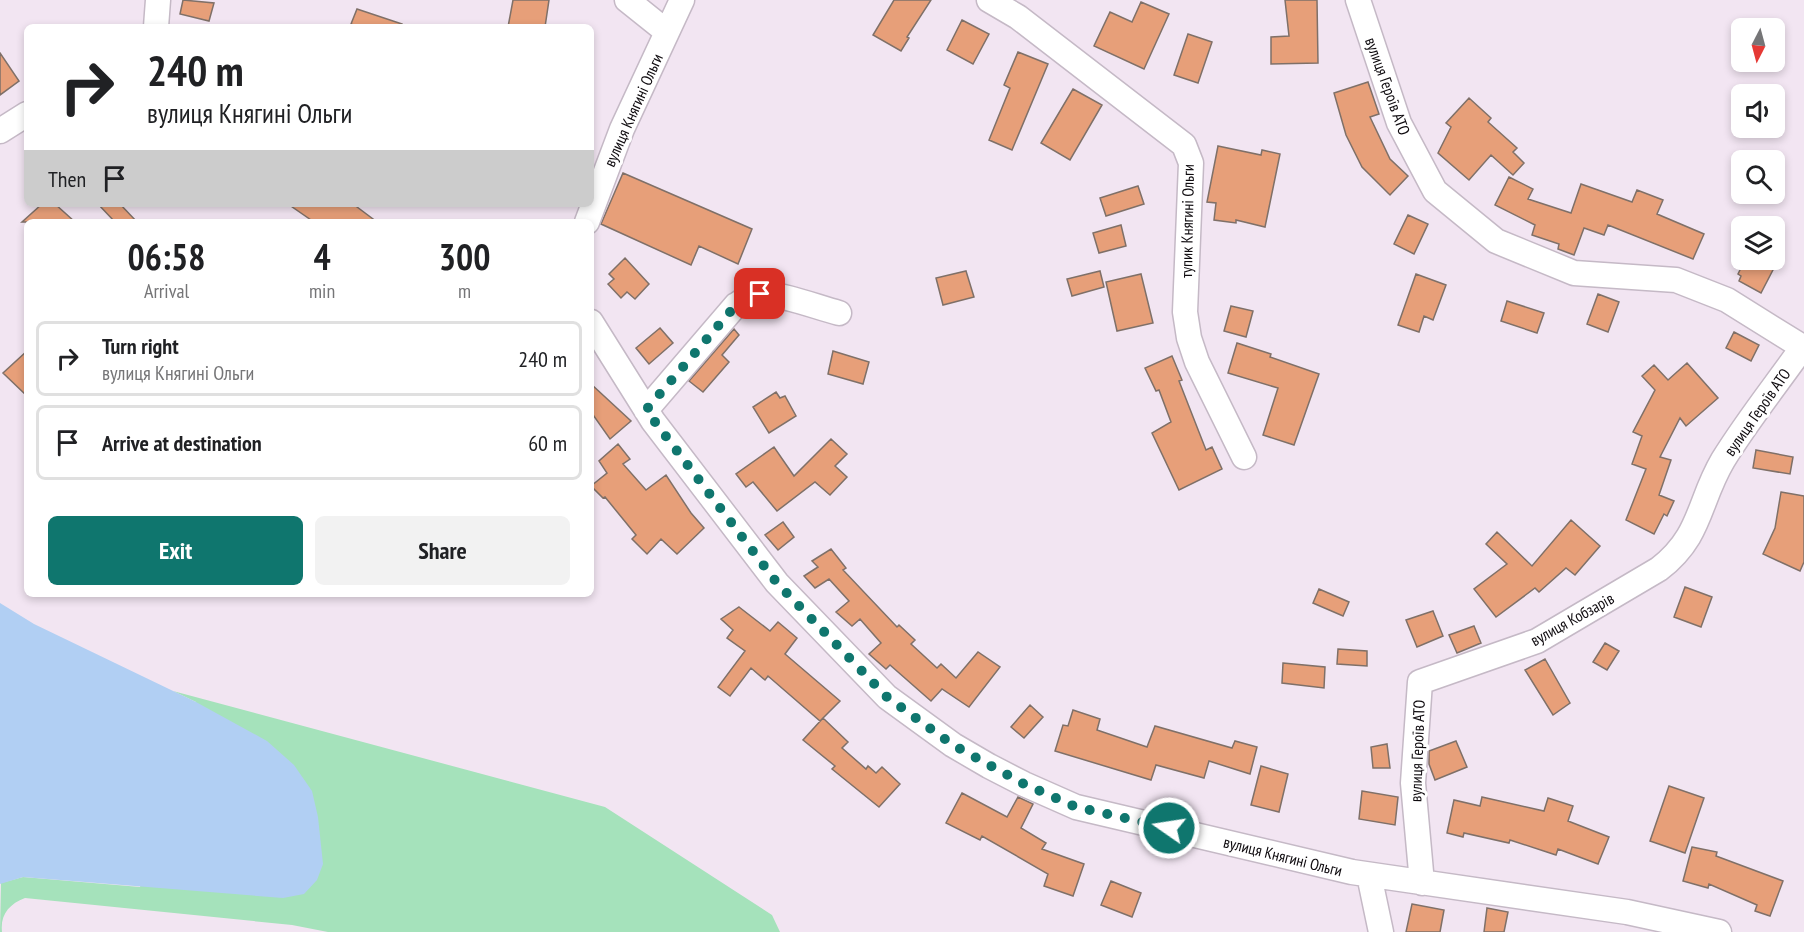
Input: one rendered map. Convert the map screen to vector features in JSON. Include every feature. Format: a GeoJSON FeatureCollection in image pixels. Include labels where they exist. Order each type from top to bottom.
{"type":"FeatureCollection","features":[{"type":"Feature","properties":{"kind":"street"},"geometry":{"type":"LineString","coordinates":[[156,24],[158,0]]}},
{"type":"Feature","properties":{"kind":"street"},"geometry":{"type":"LineString","coordinates":[[627,0],[667,32]]}},
{"type":"Feature","properties":{"kind":"street","name":"вулиця Княгині Ольги"},"geometry":{"type":"LineString","coordinates":[[594,199],[622,129],[682,0]]}},
{"type":"Feature","properties":{"kind":"street","name":"тупик Княгині Ольги"},"geometry":{"type":"LineString","coordinates":[[989,0],[1018,17],[1184,145],[1191,163],[1185,312],[1188,338],[1197,362],[1244,457]]}},
{"type":"Feature","properties":{"kind":"street","name":"вулиця Героїв АТО"},"geometry":{"type":"LineString","coordinates":[[1358,0],[1398,123],[1435,191],[1496,241],[1574,273],[1676,280],[1727,300],[1803,348],[1722,462],[1691,534],[1675,556],[1659,568],[1537,641],[1420,682],[1413,783],[1422,883]]}},
{"type":"Feature","properties":{"kind":"street"},"geometry":{"type":"LineString","coordinates":[[0,131],[24,116]]}},
{"type":"Feature","properties":{"kind":"street"},"geometry":{"type":"LineString","coordinates":[[646,410],[736,305],[748,297],[760,294],[774,296],[839,313]]}},
{"type":"Feature","properties":{"kind":"street","name":"вулиця Княгині Ольги"},"geometry":{"type":"LineString","coordinates":[[594,337],[646,410],[777,583],[887,697],[953,745],[1024,784],[1076,807],[1369,875],[1627,912],[1719,932]]}},
{"type":"Feature","properties":{"kind":"street"},"geometry":{"type":"LineString","coordinates":[[1369,875],[1381,932]]}},
{"type":"Feature","properties":{"kind":"green space"},"geometry":{"type":"Polygon","coordinates":[[[173,691],[605,807],[772,915],[780,932],[328,932],[292,925],[25,898],[14,903],[4,915],[2,932],[0,932],[1,883],[23,877],[140,887],[196,702],[173,691]]]}},
{"type":"Feature","properties":{"kind":"water"},"geometry":{"type":"Polygon","coordinates":[[[0,603],[34,624],[196,702],[267,741],[294,765],[312,791],[318,817],[323,864],[317,880],[304,894],[283,898],[23,877],[0,884],[0,603]]]}},
{"type":"Feature","properties":{"kind":"building"},"geometry":{"type":"Polygon","coordinates":[[[183,0],[214,3],[209,21],[180,14],[183,0]]]}},
{"type":"Feature","properties":{"kind":"building"},"geometry":{"type":"Polygon","coordinates":[[[513,0],[549,0],[545,24],[509,24],[513,0]]]}},
{"type":"Feature","properties":{"kind":"building"},"geometry":{"type":"Polygon","coordinates":[[[894,0],[931,0],[907,37],[909,38],[901,51],[873,35],[894,0]]]}},
{"type":"Feature","properties":{"kind":"building"},"geometry":{"type":"Polygon","coordinates":[[[1285,0],[1317,0],[1318,63],[1271,64],[1271,37],[1289,36],[1285,0]]]}},
{"type":"Feature","properties":{"kind":"building"},"geometry":{"type":"Polygon","coordinates":[[[1141,2],[1169,14],[1144,69],[1094,46],[1110,12],[1132,22],[1141,2]]]}},
{"type":"Feature","properties":{"kind":"building"},"geometry":{"type":"Polygon","coordinates":[[[357,9],[402,24],[351,24],[357,9]]]}},
{"type":"Feature","properties":{"kind":"building"},"geometry":{"type":"Polygon","coordinates":[[[962,20],[989,34],[973,64],[947,50],[962,20]]]}},
{"type":"Feature","properties":{"kind":"building"},"geometry":{"type":"Polygon","coordinates":[[[1188,34],[1212,42],[1198,83],[1174,75],[1188,34]]]}},
{"type":"Feature","properties":{"kind":"building"},"geometry":{"type":"Polygon","coordinates":[[[1018,52],[1048,64],[1012,150],[989,140],[1010,88],[1004,85],[1018,52]]]}},
{"type":"Feature","properties":{"kind":"building"},"geometry":{"type":"Polygon","coordinates":[[[0,53],[19,81],[0,95],[0,53]]]}},
{"type":"Feature","properties":{"kind":"building"},"geometry":{"type":"Polygon","coordinates":[[[1368,82],[1379,114],[1370,117],[1390,159],[1408,176],[1390,195],[1362,167],[1346,135],[1334,93],[1368,82]]]}},
{"type":"Feature","properties":{"kind":"building"},"geometry":{"type":"Polygon","coordinates":[[[1073,89],[1102,105],[1070,160],[1041,143],[1073,89]]]}},
{"type":"Feature","properties":{"kind":"building"},"geometry":{"type":"Polygon","coordinates":[[[1469,98],[1491,118],[1488,122],[1517,148],[1513,152],[1524,163],[1513,175],[1491,155],[1469,180],[1438,153],[1451,127],[1446,123],[1469,98]]]}},
{"type":"Feature","properties":{"kind":"building"},"geometry":{"type":"Polygon","coordinates":[[[1218,146],[1261,155],[1262,150],[1280,154],[1265,227],[1236,220],[1236,223],[1214,220],[1216,203],[1207,202],[1218,146]]]}},
{"type":"Feature","properties":{"kind":"building"},"geometry":{"type":"Polygon","coordinates":[[[623,173],[752,229],[738,264],[699,246],[691,265],[601,224],[623,173]]]}},
{"type":"Feature","properties":{"kind":"building"},"geometry":{"type":"Polygon","coordinates":[[[1509,177],[1533,189],[1528,199],[1571,213],[1581,184],[1632,202],[1637,190],[1663,200],[1657,214],[1704,234],[1693,259],[1608,225],[1604,235],[1584,228],[1574,255],[1558,249],[1559,244],[1532,235],[1535,225],[1495,205],[1509,177]]]}},
{"type":"Feature","properties":{"kind":"building"},"geometry":{"type":"Polygon","coordinates":[[[1138,186],[1144,204],[1106,216],[1100,198],[1138,186]]]}},
{"type":"Feature","properties":{"kind":"building"},"geometry":{"type":"Polygon","coordinates":[[[39,207],[58,207],[72,219],[25,219],[39,207]]]}},
{"type":"Feature","properties":{"kind":"building"},"geometry":{"type":"Polygon","coordinates":[[[101,207],[123,207],[134,219],[112,219],[101,207]]]}},
{"type":"Feature","properties":{"kind":"building"},"geometry":{"type":"Polygon","coordinates":[[[292,207],[357,207],[373,219],[310,219],[292,207]]]}},
{"type":"Feature","properties":{"kind":"building"},"geometry":{"type":"Polygon","coordinates":[[[1408,215],[1428,224],[1414,254],[1394,244],[1408,215]]]}},
{"type":"Feature","properties":{"kind":"building"},"geometry":{"type":"Polygon","coordinates":[[[1121,225],[1126,246],[1099,253],[1093,233],[1121,225]]]}},
{"type":"Feature","properties":{"kind":"building"},"geometry":{"type":"Polygon","coordinates":[[[625,258],[649,284],[635,299],[627,292],[621,298],[608,284],[614,279],[609,274],[625,258]]]}},
{"type":"Feature","properties":{"kind":"building"},"geometry":{"type":"Polygon","coordinates":[[[1740,270],[1773,270],[1761,293],[1739,281],[1741,276],[1738,274],[1740,270]]]}},
{"type":"Feature","properties":{"kind":"building"},"geometry":{"type":"Polygon","coordinates":[[[966,271],[974,297],[943,305],[936,278],[966,271]]]}},
{"type":"Feature","properties":{"kind":"building"},"geometry":{"type":"Polygon","coordinates":[[[1100,271],[1104,287],[1072,296],[1067,279],[1100,271]]]}},
{"type":"Feature","properties":{"kind":"building"},"geometry":{"type":"Polygon","coordinates":[[[1141,274],[1153,323],[1117,331],[1106,282],[1141,274]]]}},
{"type":"Feature","properties":{"kind":"building"},"geometry":{"type":"Polygon","coordinates":[[[1416,274],[1446,285],[1433,320],[1424,316],[1419,332],[1398,325],[1416,274]]]}},
{"type":"Feature","properties":{"kind":"building"},"geometry":{"type":"Polygon","coordinates":[[[1598,294],[1619,302],[1608,332],[1587,324],[1598,294]]]}},
{"type":"Feature","properties":{"kind":"building"},"geometry":{"type":"Polygon","coordinates":[[[1507,301],[1544,313],[1537,333],[1501,321],[1507,301]]]}},
{"type":"Feature","properties":{"kind":"building"},"geometry":{"type":"Polygon","coordinates":[[[1231,306],[1253,311],[1246,337],[1224,331],[1231,306]]]}},
{"type":"Feature","properties":{"kind":"building"},"geometry":{"type":"Polygon","coordinates":[[[660,328],[673,343],[649,364],[636,348],[660,328]]]}},
{"type":"Feature","properties":{"kind":"building"},"geometry":{"type":"Polygon","coordinates":[[[734,329],[739,335],[722,355],[729,362],[703,392],[689,381],[734,329]]]}},
{"type":"Feature","properties":{"kind":"building"},"geometry":{"type":"Polygon","coordinates":[[[1734,332],[1759,345],[1751,361],[1726,348],[1734,332]]]}},
{"type":"Feature","properties":{"kind":"building"},"geometry":{"type":"Polygon","coordinates":[[[1237,343],[1319,374],[1294,445],[1263,435],[1278,388],[1228,373],[1237,343]]]}},
{"type":"Feature","properties":{"kind":"building"},"geometry":{"type":"Polygon","coordinates":[[[833,351],[869,362],[863,384],[828,374],[833,351]]]}},
{"type":"Feature","properties":{"kind":"building"},"geometry":{"type":"Polygon","coordinates":[[[24,354],[24,393],[3,373],[24,354]]]}},
{"type":"Feature","properties":{"kind":"building"},"geometry":{"type":"Polygon","coordinates":[[[1172,356],[1182,380],[1179,381],[1206,450],[1212,447],[1222,469],[1179,490],[1152,433],[1171,422],[1159,390],[1156,391],[1145,368],[1172,356]]]}},
{"type":"Feature","properties":{"kind":"building"},"geometry":{"type":"Polygon","coordinates":[[[1687,363],[1718,398],[1686,426],[1680,418],[1660,457],[1671,460],[1659,495],[1674,501],[1667,516],[1664,514],[1654,534],[1626,520],[1646,469],[1632,464],[1642,436],[1633,432],[1655,390],[1642,376],[1654,365],[1668,380],[1687,363]]]}},
{"type":"Feature","properties":{"kind":"building"},"geometry":{"type":"Polygon","coordinates":[[[594,387],[631,421],[610,439],[594,416],[594,387]]]}},
{"type":"Feature","properties":{"kind":"building"},"geometry":{"type":"Polygon","coordinates":[[[776,392],[780,398],[785,396],[796,416],[769,433],[753,407],[776,392]]]}},
{"type":"Feature","properties":{"kind":"building"},"geometry":{"type":"Polygon","coordinates":[[[831,439],[847,454],[835,466],[847,477],[830,495],[815,482],[777,511],[753,482],[746,487],[736,474],[774,447],[794,476],[831,439]]]}},
{"type":"Feature","properties":{"kind":"building"},"geometry":{"type":"Polygon","coordinates":[[[618,444],[630,459],[623,464],[646,490],[666,475],[691,513],[704,528],[677,554],[661,539],[647,554],[632,539],[636,535],[605,497],[603,498],[594,489],[594,484],[607,473],[599,461],[618,444]]]}},
{"type":"Feature","properties":{"kind":"building"},"geometry":{"type":"Polygon","coordinates":[[[1756,450],[1793,457],[1790,474],[1753,468],[1756,450]]]}},
{"type":"Feature","properties":{"kind":"building"},"geometry":{"type":"Polygon","coordinates":[[[1781,492],[1804,496],[1804,562],[1800,571],[1763,554],[1775,528],[1781,492]]]}},
{"type":"Feature","properties":{"kind":"building"},"geometry":{"type":"Polygon","coordinates":[[[1571,520],[1600,546],[1575,575],[1566,568],[1539,592],[1535,588],[1496,617],[1474,589],[1507,564],[1486,544],[1497,532],[1532,566],[1571,520]]]}},
{"type":"Feature","properties":{"kind":"building"},"geometry":{"type":"Polygon","coordinates":[[[783,522],[794,537],[778,550],[765,535],[783,522]]]}},
{"type":"Feature","properties":{"kind":"building"},"geometry":{"type":"Polygon","coordinates":[[[831,549],[846,568],[843,570],[897,627],[899,625],[915,640],[911,644],[937,668],[941,664],[956,678],[978,652],[1000,667],[969,707],[942,689],[931,701],[890,665],[886,669],[869,654],[881,643],[860,619],[852,626],[836,612],[849,601],[829,579],[815,588],[804,576],[818,567],[812,561],[831,549]]]}},
{"type":"Feature","properties":{"kind":"building"},"geometry":{"type":"Polygon","coordinates":[[[1685,587],[1712,597],[1701,627],[1674,617],[1685,587]]]}},
{"type":"Feature","properties":{"kind":"building"},"geometry":{"type":"Polygon","coordinates":[[[1319,589],[1349,602],[1343,616],[1313,603],[1319,589]]]}},
{"type":"Feature","properties":{"kind":"building"},"geometry":{"type":"Polygon","coordinates":[[[739,607],[770,631],[778,622],[797,638],[785,654],[840,701],[820,721],[768,676],[765,680],[751,668],[730,696],[718,687],[745,651],[727,638],[733,630],[721,619],[739,607]]]}},
{"type":"Feature","properties":{"kind":"building"},"geometry":{"type":"Polygon","coordinates":[[[1433,611],[1443,636],[1417,647],[1406,620],[1433,611]]]}},
{"type":"Feature","properties":{"kind":"building"},"geometry":{"type":"Polygon","coordinates":[[[1474,626],[1481,643],[1457,653],[1449,635],[1474,626]]]}},
{"type":"Feature","properties":{"kind":"building"},"geometry":{"type":"Polygon","coordinates":[[[1605,643],[1619,651],[1607,670],[1593,662],[1605,643]]]}},
{"type":"Feature","properties":{"kind":"building"},"geometry":{"type":"Polygon","coordinates":[[[1338,649],[1367,651],[1367,666],[1337,664],[1338,649]]]}},
{"type":"Feature","properties":{"kind":"building"},"geometry":{"type":"Polygon","coordinates":[[[1545,659],[1570,703],[1553,715],[1525,670],[1545,659]]]}},
{"type":"Feature","properties":{"kind":"building"},"geometry":{"type":"Polygon","coordinates":[[[1283,663],[1325,667],[1324,688],[1282,683],[1283,663]]]}},
{"type":"Feature","properties":{"kind":"building"},"geometry":{"type":"Polygon","coordinates":[[[1030,705],[1043,717],[1024,738],[1011,727],[1030,705]]]}},
{"type":"Feature","properties":{"kind":"building"},"geometry":{"type":"Polygon","coordinates":[[[1073,710],[1100,719],[1097,730],[1147,747],[1155,726],[1232,748],[1235,741],[1257,747],[1250,774],[1209,761],[1204,778],[1156,765],[1151,780],[1055,751],[1063,725],[1068,726],[1073,710]]]}},
{"type":"Feature","properties":{"kind":"building"},"geometry":{"type":"Polygon","coordinates":[[[823,718],[848,742],[842,748],[866,769],[868,766],[876,773],[882,767],[900,784],[879,807],[832,769],[835,766],[803,740],[823,718]]]}},
{"type":"Feature","properties":{"kind":"building"},"geometry":{"type":"Polygon","coordinates":[[[1456,741],[1467,767],[1435,780],[1429,764],[1429,751],[1456,741]]]}},
{"type":"Feature","properties":{"kind":"building"},"geometry":{"type":"Polygon","coordinates":[[[1387,744],[1390,768],[1373,768],[1371,747],[1387,744]]]}},
{"type":"Feature","properties":{"kind":"building"},"geometry":{"type":"Polygon","coordinates":[[[1261,766],[1288,774],[1279,812],[1251,805],[1261,766]]]}},
{"type":"Feature","properties":{"kind":"building"},"geometry":{"type":"Polygon","coordinates":[[[1669,786],[1704,798],[1685,853],[1650,841],[1669,786]]]}},
{"type":"Feature","properties":{"kind":"building"},"geometry":{"type":"Polygon","coordinates":[[[1362,791],[1398,797],[1395,825],[1359,819],[1362,791]]]}},
{"type":"Feature","properties":{"kind":"building"},"geometry":{"type":"Polygon","coordinates":[[[962,793],[1007,817],[1018,797],[1033,804],[1021,828],[1046,843],[1042,849],[1084,864],[1073,896],[1044,886],[1048,874],[982,836],[980,840],[946,823],[962,793]]]}},
{"type":"Feature","properties":{"kind":"building"},"geometry":{"type":"Polygon","coordinates":[[[1482,797],[1544,811],[1548,798],[1573,806],[1568,821],[1609,837],[1598,864],[1558,849],[1556,855],[1510,840],[1509,843],[1464,833],[1463,837],[1447,833],[1454,800],[1480,806],[1482,797]]]}},
{"type":"Feature","properties":{"kind":"building"},"geometry":{"type":"Polygon","coordinates":[[[1692,847],[1717,852],[1716,856],[1783,881],[1770,916],[1755,911],[1757,905],[1709,884],[1708,888],[1683,881],[1692,847]]]}},
{"type":"Feature","properties":{"kind":"building"},"geometry":{"type":"Polygon","coordinates":[[[1111,881],[1141,893],[1132,917],[1101,905],[1111,881]]]}},
{"type":"Feature","properties":{"kind":"building"},"geometry":{"type":"Polygon","coordinates":[[[1412,904],[1444,910],[1440,932],[1406,932],[1412,904]]]}},
{"type":"Feature","properties":{"kind":"building"},"geometry":{"type":"Polygon","coordinates":[[[1487,908],[1508,912],[1504,932],[1484,932],[1487,908]]]}},
{"type":"Feature","properties":{"kind":"route"},"geometry":{"type":"LineString","coordinates":[[760,294],[748,297],[736,305],[646,410],[652,421],[777,583],[887,697],[953,745],[1041,792],[1076,807],[1169,828]]}}]}
